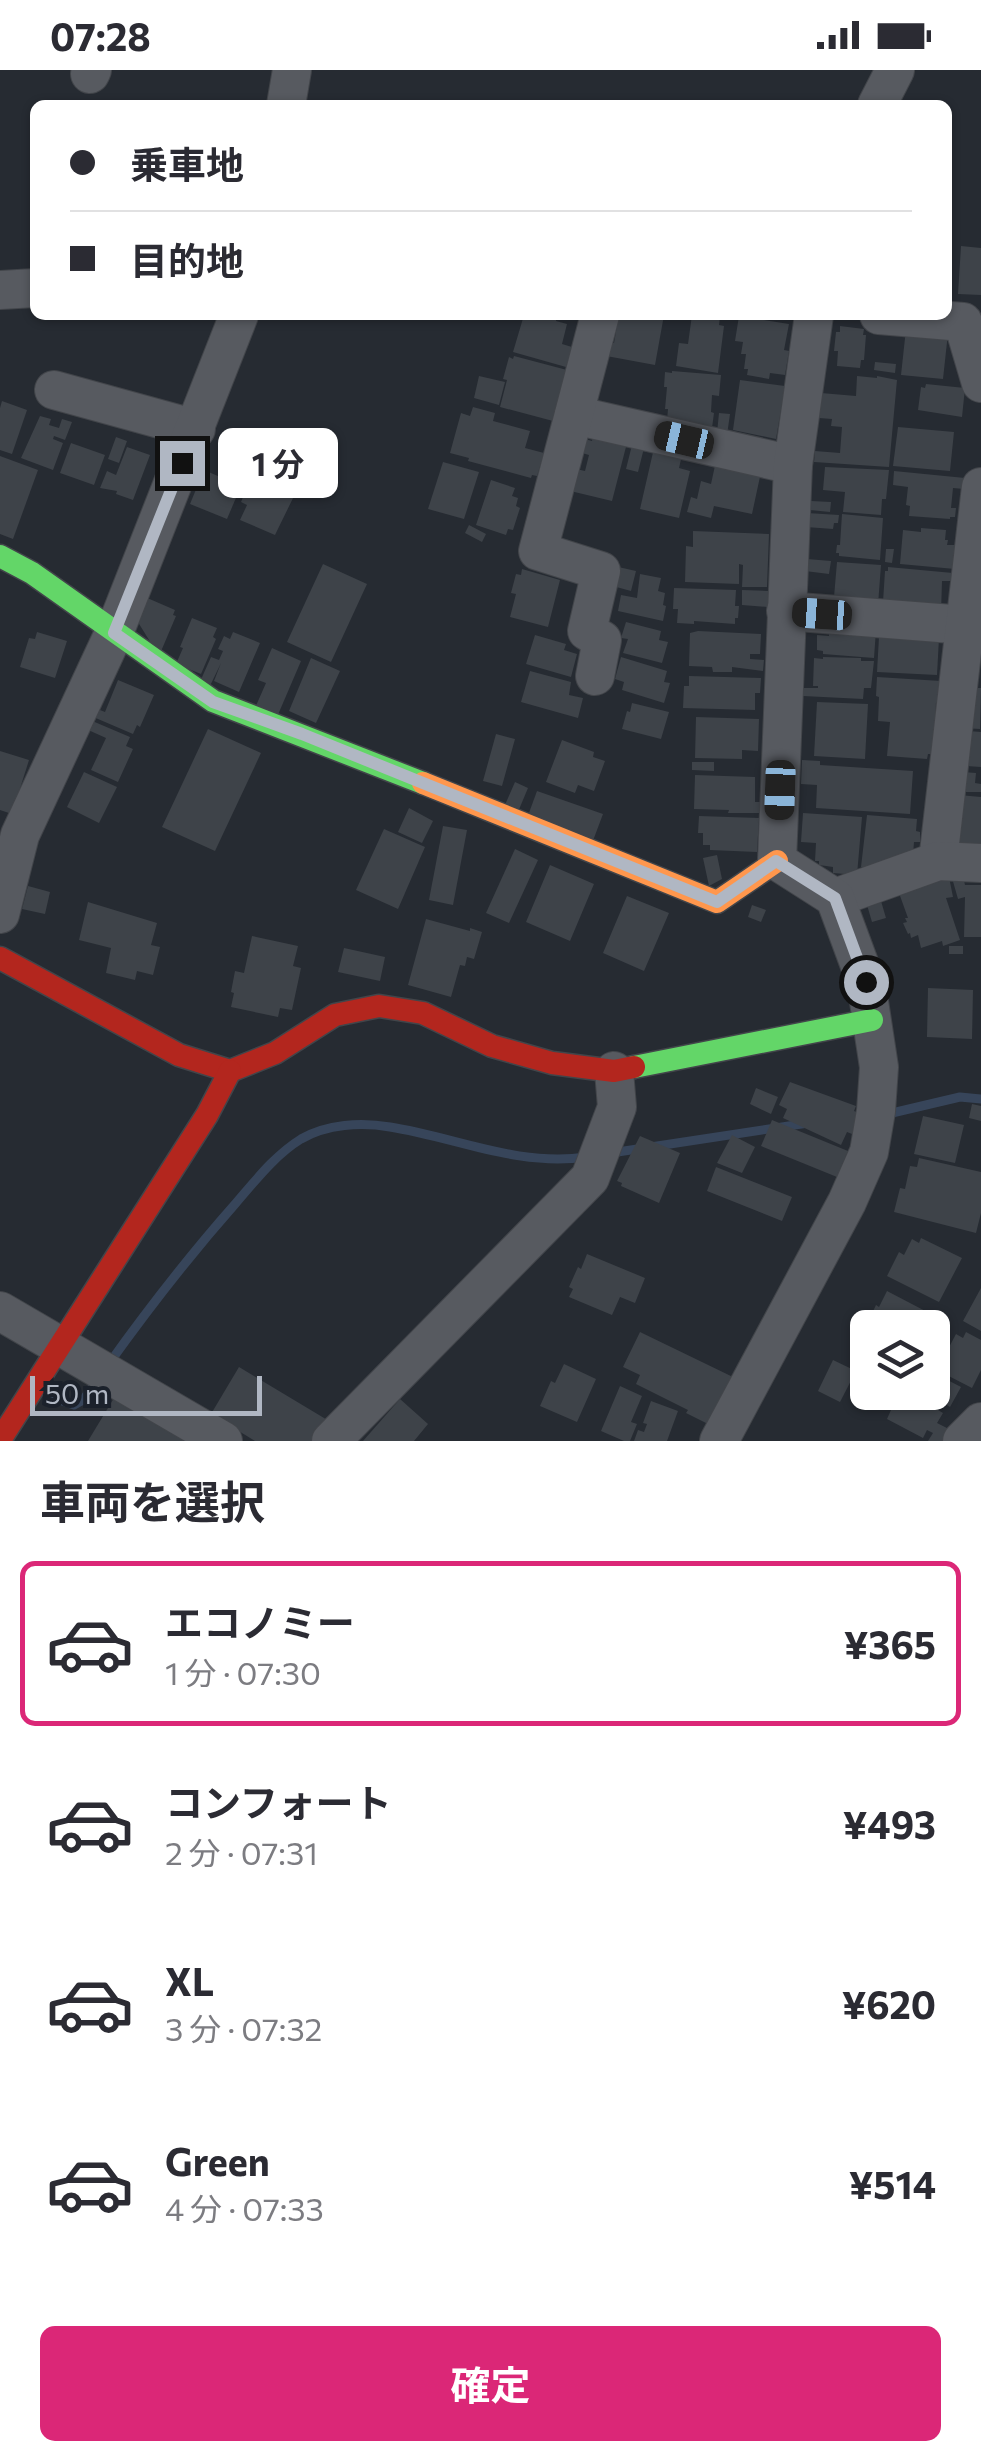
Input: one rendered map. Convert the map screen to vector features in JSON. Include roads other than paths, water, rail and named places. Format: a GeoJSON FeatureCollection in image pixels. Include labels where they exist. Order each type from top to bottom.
{"type":"FeatureCollection","features":[{"type":"Feature","properties":{"kind":"street"},"geometry":{"type":"LineString","coordinates":[[287,100],[292,70]]}},
{"type":"Feature","properties":{"kind":"street"},"geometry":{"type":"LineString","coordinates":[[880,100],[895,70]]}},
{"type":"Feature","properties":{"kind":"street"},"geometry":{"type":"LineString","coordinates":[[0,290],[30,288]]}},
{"type":"Feature","properties":{"kind":"street"},"geometry":{"type":"LineString","coordinates":[[0,914],[10,832],[114,633],[236,320]]}},
{"type":"Feature","properties":{"kind":"street"},"geometry":{"type":"LineString","coordinates":[[595,676],[602,640],[587,631],[601,571],[538,551],[599,320]]}},
{"type":"Feature","properties":{"kind":"street"},"geometry":{"type":"LineString","coordinates":[[776,861],[794,465],[813,320]]}},
{"type":"Feature","properties":{"kind":"street"},"geometry":{"type":"LineString","coordinates":[[939,320],[963,322],[981,383]]}},
{"type":"Feature","properties":{"kind":"street"},"geometry":{"type":"LineString","coordinates":[[54,390],[196,429]]}},
{"type":"Feature","properties":{"kind":"street"},"geometry":{"type":"LineString","coordinates":[[574,416],[794,465]]}},
{"type":"Feature","properties":{"kind":"street"},"geometry":{"type":"LineString","coordinates":[[938,861],[981,487]]}},
{"type":"Feature","properties":{"kind":"street"},"geometry":{"type":"LineString","coordinates":[[0,556],[32,573],[213,702],[717,902],[776,861]]}},
{"type":"Feature","properties":{"kind":"street"},"geometry":{"type":"LineString","coordinates":[[786,611],[966,625]]}},
{"type":"Feature","properties":{"kind":"street"},"geometry":{"type":"LineString","coordinates":[[719,1441],[847,1202],[868,1152],[876,1111],[880,1066],[866,982],[835,898],[776,861]]}},
{"type":"Feature","properties":{"kind":"street"},"geometry":{"type":"LineString","coordinates":[[835,898],[938,861],[981,863]]}},
{"type":"Feature","properties":{"kind":"street"},"geometry":{"type":"LineString","coordinates":[[0,958],[179,1055],[230,1071]]}},
{"type":"Feature","properties":{"kind":"street"},"geometry":{"type":"LineString","coordinates":[[0,1440],[207,1115],[230,1071],[275,1052],[335,1016],[379,1006],[423,1013],[492,1046],[552,1063],[614,1071],[872,1020]]}},
{"type":"Feature","properties":{"kind":"street"},"geometry":{"type":"LineString","coordinates":[[332,1441],[590,1178],[617,1107],[614,1071]]}},
{"type":"Feature","properties":{"kind":"street"},"geometry":{"type":"LineString","coordinates":[[0,1311],[223,1441]]}},
{"type":"Feature","properties":{"kind":"street"},"geometry":{"type":"LineString","coordinates":[[962,1441],[981,1422]]}},
{"type":"Feature","properties":{"kind":"waterway"},"geometry":{"type":"LineString","coordinates":[[887,1117],[960,1097],[981,1099]]}},
{"type":"Feature","properties":{"kind":"waterway"},"geometry":{"type":"LineString","coordinates":[[611,1153],[808,1123]]}},
{"type":"Feature","properties":{"kind":"waterway"},"geometry":{"type":"LineString","coordinates":[[108,1365],[186,1262],[258,1177],[311,1134],[344,1126],[379,1125],[511,1155],[586,1157]]}},
{"type":"Feature","properties":{"kind":"waterway"},"geometry":{"type":"LineString","coordinates":[[48,1396],[74,1405],[83,1400],[99,1378]]}}]}
